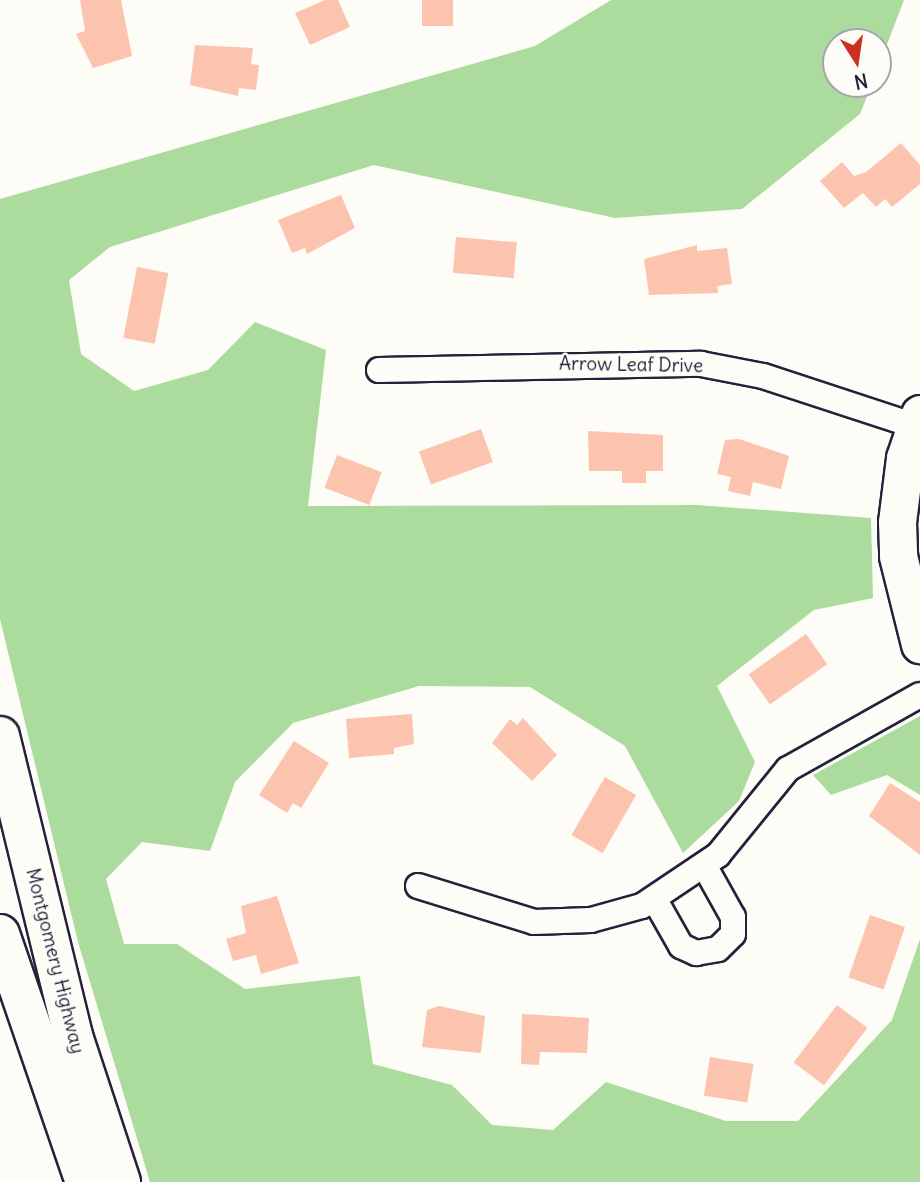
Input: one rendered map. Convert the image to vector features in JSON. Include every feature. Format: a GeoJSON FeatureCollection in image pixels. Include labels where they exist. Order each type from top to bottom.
{"type":"FeatureCollection","features":[{"type":"Feature","properties":{"kind":"main road","name":"Montgomery Highway"},"geometry":{"type":"LineString","coordinates":[[0,736],[73,1036],[121,1182]]}},
{"type":"Feature","properties":{"kind":"main road","name":"Montgomery Highway"},"geometry":{"type":"LineString","coordinates":[[0,934],[85,1182]]}},
{"type":"Feature","properties":{"kind":"street","name":"Arrow Leaf Drive"},"geometry":{"type":"LineString","coordinates":[[379,370],[701,364],[764,376],[918,420]]}},
{"type":"Feature","properties":{"kind":"street"},"geometry":{"type":"LineString","coordinates":[[918,420],[899,499],[898,556],[920,644]]}},
{"type":"Feature","properties":{"kind":"street"},"geometry":{"type":"LineString","coordinates":[[418,886],[534,922],[591,920],[655,900],[705,867],[788,769],[920,695]]}},
{"type":"Feature","properties":{"kind":"street"},"geometry":{"type":"LineString","coordinates":[[655,900],[681,946],[696,953],[718,949],[733,934],[733,917],[705,867]]}},
{"type":"Feature","properties":{"kind":"green space"},"geometry":{"type":"Polygon","coordinates":[[[611,0],[904,0],[892,31],[892,28],[822,28],[822,98],[866,98],[860,114],[742,209],[615,218],[374,165],[110,247],[69,280],[81,354],[134,391],[208,370],[255,322],[326,350],[308,506],[697,505],[871,518],[873,598],[814,610],[717,686],[755,762],[739,801],[683,853],[625,746],[530,687],[419,686],[293,723],[235,782],[210,851],[142,842],[106,879],[124,944],[177,944],[245,989],[360,976],[373,1064],[452,1085],[492,1125],[553,1130],[606,1082],[726,1121],[798,1121],[892,1020],[920,939],[920,1182],[150,1182],[78,942],[0,619],[0,199],[535,46],[611,0]]]}},
{"type":"Feature","properties":{"kind":"green space"},"geometry":{"type":"Polygon","coordinates":[[[920,716],[920,795],[887,775],[831,795],[813,775],[920,716]]]}},
{"type":"Feature","properties":{"kind":"building"},"geometry":{"type":"Polygon","coordinates":[[[80,0],[121,0],[132,56],[93,68],[76,34],[85,31],[80,0]]]}},
{"type":"Feature","properties":{"kind":"building"},"geometry":{"type":"Polygon","coordinates":[[[325,0],[338,0],[350,27],[310,45],[295,13],[325,0]]]}},
{"type":"Feature","properties":{"kind":"building"},"geometry":{"type":"Polygon","coordinates":[[[422,0],[453,0],[453,26],[422,26],[422,0]]]}},
{"type":"Feature","properties":{"kind":"building"},"geometry":{"type":"Polygon","coordinates":[[[195,45],[253,48],[251,64],[259,65],[256,90],[239,88],[238,96],[190,85],[195,45]]]}},
{"type":"Feature","properties":{"kind":"building"},"geometry":{"type":"Polygon","coordinates":[[[901,143],[920,165],[920,184],[892,207],[885,199],[876,207],[863,193],[844,208],[820,181],[842,162],[854,176],[866,172],[901,143]]]}},
{"type":"Feature","properties":{"kind":"building"},"geometry":{"type":"Polygon","coordinates":[[[341,195],[355,228],[307,254],[305,248],[292,253],[278,220],[341,195]]]}},
{"type":"Feature","properties":{"kind":"building"},"geometry":{"type":"Polygon","coordinates":[[[456,237],[517,242],[514,278],[453,273],[456,237]]]}},
{"type":"Feature","properties":{"kind":"building"},"geometry":{"type":"Polygon","coordinates":[[[697,245],[697,251],[727,248],[732,284],[717,286],[718,293],[649,295],[644,259],[697,245]]]}},
{"type":"Feature","properties":{"kind":"building"},"geometry":{"type":"Polygon","coordinates":[[[137,267],[168,273],[155,344],[123,338],[137,267]]]}},
{"type":"Feature","properties":{"kind":"building"},"geometry":{"type":"Polygon","coordinates":[[[481,429],[493,462],[431,484],[419,452],[481,429]]]}},
{"type":"Feature","properties":{"kind":"building"},"geometry":{"type":"Polygon","coordinates":[[[588,431],[663,435],[663,471],[646,471],[646,483],[622,483],[622,471],[589,471],[588,431]]]}},
{"type":"Feature","properties":{"kind":"building"},"geometry":{"type":"Polygon","coordinates":[[[739,439],[789,456],[781,489],[753,482],[750,496],[728,491],[731,477],[717,474],[725,440],[739,439]]]}},
{"type":"Feature","properties":{"kind":"building"},"geometry":{"type":"Polygon","coordinates":[[[337,455],[382,472],[369,505],[324,488],[337,455]]]}},
{"type":"Feature","properties":{"kind":"building"},"geometry":{"type":"Polygon","coordinates":[[[806,634],[827,664],[770,704],[749,674],[806,634]]]}},
{"type":"Feature","properties":{"kind":"building"},"geometry":{"type":"Polygon","coordinates":[[[412,714],[414,744],[394,748],[394,754],[349,758],[346,719],[412,714]]]}},
{"type":"Feature","properties":{"kind":"building"},"geometry":{"type":"Polygon","coordinates":[[[523,718],[557,755],[532,781],[492,743],[510,719],[517,725],[523,718]]]}},
{"type":"Feature","properties":{"kind":"building"},"geometry":{"type":"Polygon","coordinates":[[[294,741],[329,763],[301,808],[293,803],[287,813],[259,795],[294,741]]]}},
{"type":"Feature","properties":{"kind":"building"},"geometry":{"type":"Polygon","coordinates":[[[605,777],[636,795],[603,853],[572,835],[605,777]]]}},
{"type":"Feature","properties":{"kind":"building"},"geometry":{"type":"Polygon","coordinates":[[[890,783],[920,802],[920,855],[869,816],[890,783]]]}},
{"type":"Feature","properties":{"kind":"building"},"geometry":{"type":"Polygon","coordinates":[[[277,896],[299,963],[261,974],[256,955],[233,961],[226,939],[246,933],[241,906],[277,896]]]}},
{"type":"Feature","properties":{"kind":"building"},"geometry":{"type":"Polygon","coordinates":[[[870,915],[905,927],[883,989],[849,977],[870,915]]]}},
{"type":"Feature","properties":{"kind":"building"},"geometry":{"type":"Polygon","coordinates":[[[837,1005],[867,1028],[824,1085],[794,1063],[837,1005]]]}},
{"type":"Feature","properties":{"kind":"building"},"geometry":{"type":"Polygon","coordinates":[[[439,1006],[485,1016],[481,1053],[422,1047],[427,1010],[439,1006]]]}},
{"type":"Feature","properties":{"kind":"building"},"geometry":{"type":"Polygon","coordinates":[[[522,1014],[589,1018],[587,1053],[540,1052],[539,1065],[521,1064],[522,1014]]]}},
{"type":"Feature","properties":{"kind":"building"},"geometry":{"type":"Polygon","coordinates":[[[710,1057],[753,1064],[747,1102],[704,1096],[710,1057]]]}}]}
